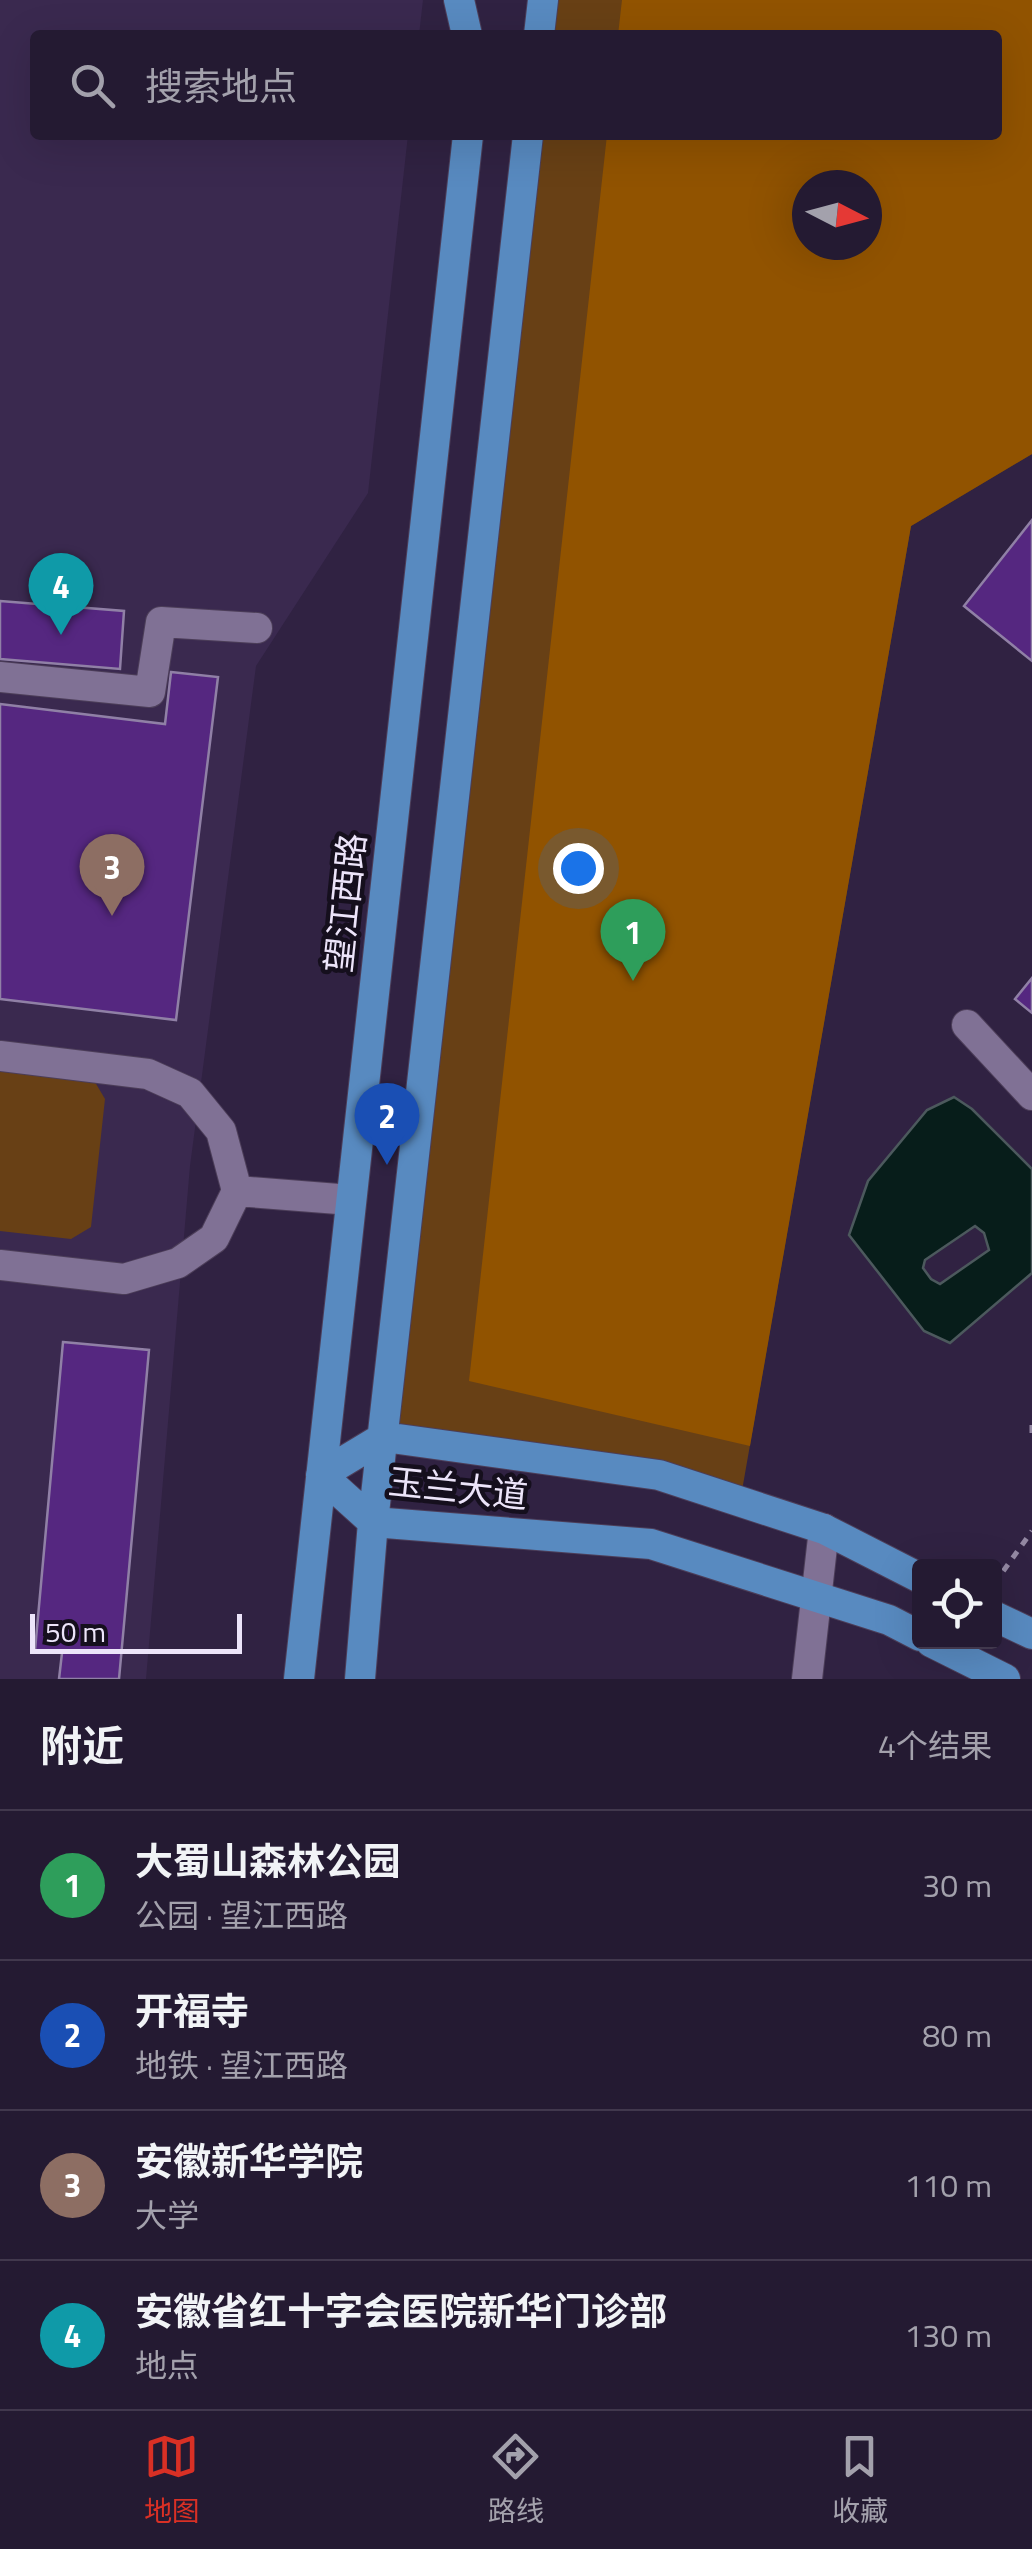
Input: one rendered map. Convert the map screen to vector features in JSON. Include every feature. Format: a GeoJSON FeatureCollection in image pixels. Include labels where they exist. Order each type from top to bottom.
{"type":"FeatureCollection","features":[{"type":"Feature","properties":{"kind":"main road"},"geometry":{"type":"LineString","coordinates":[[460,0],[466,30]]}},
{"type":"Feature","properties":{"kind":"main road"},"geometry":{"type":"LineString","coordinates":[[479,30],[482,0]]}},
{"type":"Feature","properties":{"kind":"main road","name":"望江西路"},"geometry":{"type":"LineString","coordinates":[[299,1679],[467,140]]}},
{"type":"Feature","properties":{"kind":"main road"},"geometry":{"type":"LineString","coordinates":[[360,1679],[374,1522],[527,140]]}},
{"type":"Feature","properties":{"kind":"main road","name":"玉兰大道"},"geometry":{"type":"LineString","coordinates":[[912,1574],[824,1530],[658,1475],[384,1437],[322,1474],[374,1522],[651,1544],[890,1620],[912,1632]]}},
{"type":"Feature","properties":{"kind":"main road"},"geometry":{"type":"LineString","coordinates":[[1002,1620],[1032,1634]]}},
{"type":"Feature","properties":{"kind":"main road"},"geometry":{"type":"LineString","coordinates":[[945,1649],[1006,1679]]}},
{"type":"Feature","properties":{"kind":"street"},"geometry":{"type":"LineString","coordinates":[[0,677],[150,692],[160,622],[257,628]]}},
{"type":"Feature","properties":{"kind":"street"},"geometry":{"type":"LineString","coordinates":[[967,1025],[1032,1095]]}},
{"type":"Feature","properties":{"kind":"street"},"geometry":{"type":"LineString","coordinates":[[0,1056],[148,1074],[190,1093],[221,1131],[236,1191],[214,1238],[178,1264],[124,1279],[0,1265]]}},
{"type":"Feature","properties":{"kind":"street"},"geometry":{"type":"LineString","coordinates":[[236,1191],[351,1200]]}},
{"type":"Feature","properties":{"kind":"street"},"geometry":{"type":"LineString","coordinates":[[807,1679],[824,1530]]}},
{"type":"Feature","properties":{"kind":"path"},"geometry":{"type":"LineString","coordinates":[[1032,1425],[1032,1433]]}},
{"type":"Feature","properties":{"kind":"path"},"geometry":{"type":"LineString","coordinates":[[1002,1573],[1032,1532]]}},
{"type":"Feature","properties":{"kind":"shaded area"},"geometry":{"type":"Polygon","coordinates":[[[0,0],[423,0],[420,30],[30,30],[30,140],[407,140],[368,493],[256,666],[190,1166],[146,1679],[0,1679],[0,0]]]}},
{"type":"Feature","properties":{"kind":"shaded area"},"geometry":{"type":"Polygon","coordinates":[[[543,0],[1032,0],[1032,454],[911,526],[740,1502],[384,1437],[527,140],[1002,140],[1002,30],[540,30],[543,0]]]}},
{"type":"Feature","properties":{"kind":"shaded area"},"geometry":{"type":"Polygon","coordinates":[[[622,0],[1032,0],[1032,454],[911,526],[750,1446],[469,1381],[606,140],[1002,140],[1002,30],[619,30],[622,0]]]}},
{"type":"Feature","properties":{"kind":"shaded area"},"geometry":{"type":"Polygon","coordinates":[[[0,1067],[92,1077],[105,1099],[91,1227],[71,1239],[0,1231],[0,1067]]]}},
{"type":"Feature","properties":{"kind":"shaded area"},"geometry":{"type":"Polygon","coordinates":[[[954,1097],[972,1109],[1032,1169],[1032,1273],[950,1343],[924,1331],[849,1235],[868,1181],[927,1110],[954,1097]],[[975,1226],[925,1260],[923,1268],[940,1284],[989,1250],[984,1233],[975,1226]]]}},
{"type":"Feature","properties":{"kind":"building"},"geometry":{"type":"Polygon","coordinates":[[[1032,520],[1032,661],[964,606],[1032,520]]]}},
{"type":"Feature","properties":{"kind":"building"},"geometry":{"type":"Polygon","coordinates":[[[0,601],[124,611],[120,669],[0,659],[0,601]]]}},
{"type":"Feature","properties":{"kind":"building"},"geometry":{"type":"Polygon","coordinates":[[[171,672],[218,677],[176,1020],[0,999],[0,704],[165,724],[171,672]]]}},
{"type":"Feature","properties":{"kind":"building"},"geometry":{"type":"Polygon","coordinates":[[[1032,978],[1032,1013],[1015,999],[1032,978]]]}},
{"type":"Feature","properties":{"kind":"building"},"geometry":{"type":"Polygon","coordinates":[[[63,1342],[149,1350],[119,1679],[59,1679],[62,1653],[35,1650],[63,1342]]]}},
{"type":"Feature","properties":{"kind":"place","name":"安徽省红十字会医院新华门诊部"},"geometry":{"type":"Point","coordinates":[61,635]}},
{"type":"Feature","properties":{"kind":"place","name":"安徽新华学院"},"geometry":{"type":"Point","coordinates":[112,916]}},
{"type":"Feature","properties":{"kind":"place","name":"大蜀山森林公园"},"geometry":{"type":"Point","coordinates":[633,981]}},
{"type":"Feature","properties":{"kind":"place","name":"开福寺"},"geometry":{"type":"Point","coordinates":[387,1165]}}]}
